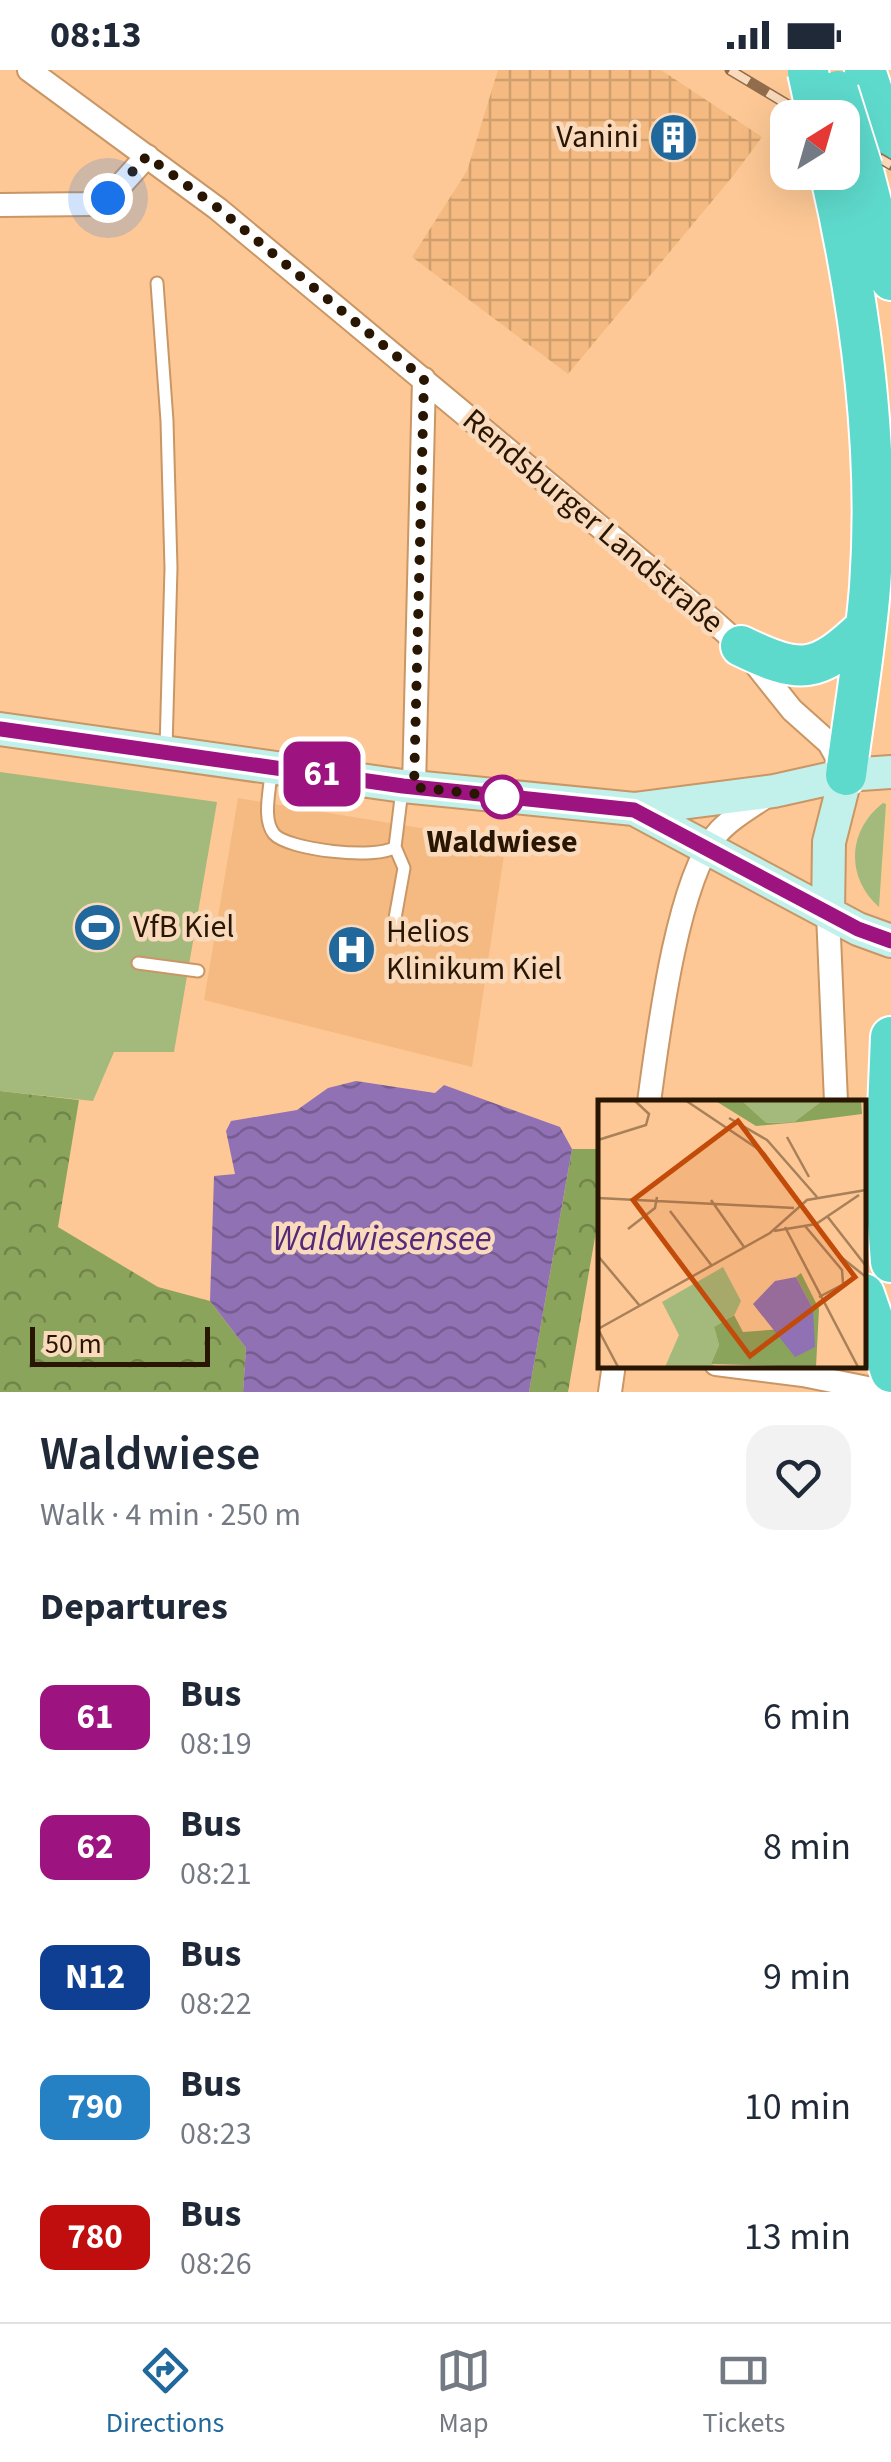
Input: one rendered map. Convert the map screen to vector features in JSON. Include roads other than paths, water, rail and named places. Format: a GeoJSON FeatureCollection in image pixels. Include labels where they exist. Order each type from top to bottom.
{"type":"FeatureCollection","features":[{"type":"Feature","properties":{"kind":"highway"},"geometry":{"type":"LineString","coordinates":[[872,773],[866,627],[871,522],[863,356],[854,282],[880,70]]}},
{"type":"Feature","properties":{"kind":"highway"},"geometry":{"type":"LineString","coordinates":[[828,82],[871,139],[891,280]]}},
{"type":"Feature","properties":{"kind":"highway"},"geometry":{"type":"LineString","coordinates":[[741,646],[779,663],[817,664],[835,656],[866,627]]}},
{"type":"Feature","properties":{"kind":"highway"},"geometry":{"type":"LineString","coordinates":[[891,1037],[885,1184],[891,1262]]}},
{"type":"Feature","properties":{"kind":"highway"},"geometry":{"type":"LineString","coordinates":[[866,1300],[891,1372]]}},
{"type":"Feature","properties":{"kind":"main road"},"geometry":{"type":"LineString","coordinates":[[0,729],[408,786],[634,810],[774,792],[872,773]]}},
{"type":"Feature","properties":{"kind":"main road"},"geometry":{"type":"LineString","coordinates":[[828,912],[829,842],[872,773]]}},
{"type":"Feature","properties":{"kind":"main road"},"geometry":{"type":"LineString","coordinates":[[634,810],[858,929],[891,941]]}},
{"type":"Feature","properties":{"kind":"street","name":"Rendsburger Landstraße"},"geometry":{"type":"LineString","coordinates":[[29,70],[218,208],[424,379],[741,646],[792,710],[829,743],[872,773]]}},
{"type":"Feature","properties":{"kind":"street"},"geometry":{"type":"LineString","coordinates":[[0,205],[94,204],[108,198],[147,156]]}},
{"type":"Feature","properties":{"kind":"street"},"geometry":{"type":"LineString","coordinates":[[408,786],[424,379]]}},
{"type":"Feature","properties":{"kind":"street"},"geometry":{"type":"LineString","coordinates":[[649,1100],[668,981],[688,896],[718,832],[774,792]]}},
{"type":"Feature","properties":{"kind":"street"},"geometry":{"type":"LineString","coordinates":[[828,912],[836,1100]]}},
{"type":"Feature","properties":{"kind":"street"},"geometry":{"type":"LineString","coordinates":[[610,1392],[614,1367]]}},
{"type":"Feature","properties":{"kind":"street"},"geometry":{"type":"LineString","coordinates":[[763,1367],[810,1370],[887,1392]]}},
{"type":"Feature","properties":{"kind":"lane"},"geometry":{"type":"LineString","coordinates":[[157,283],[167,421],[171,568],[166,754]]}},
{"type":"Feature","properties":{"kind":"lane"},"geometry":{"type":"LineString","coordinates":[[272,768],[267,818],[272,832],[284,842],[376,855],[394,848]]}},
{"type":"Feature","properties":{"kind":"lane"},"geometry":{"type":"LineString","coordinates":[[392,935],[404,868],[394,848],[408,786]]}},
{"type":"Feature","properties":{"kind":"lane"},"geometry":{"type":"LineString","coordinates":[[138,963],[198,972]]}},
{"type":"Feature","properties":{"kind":"water","name":"Waldwiesensee"},"geometry":{"type":"Polygon","coordinates":[[[356,1081],[435,1093],[444,1085],[560,1127],[572,1149],[529,1392],[243,1392],[246,1348],[210,1301],[214,1176],[235,1174],[226,1131],[231,1121],[297,1110],[328,1088],[356,1081]]]}},
{"type":"Feature","properties":{"kind":"railway"},"geometry":{"type":"LineString","coordinates":[[730,70],[780,100]]}},
{"type":"Feature","properties":{"kind":"railway"},"geometry":{"type":"LineString","coordinates":[[799,95],[807,100]]}},
{"type":"Feature","properties":{"kind":"railway"},"geometry":{"type":"LineString","coordinates":[[860,147],[891,165]]}},
{"type":"Feature","properties":{"kind":"place","name":"Vanini"},"geometry":{"type":"Point","coordinates":[674,137]}},
{"type":"Feature","properties":{"kind":"place","name":"Waldwiese"},"geometry":{"type":"Point","coordinates":[502,797]}},
{"type":"Feature","properties":{"kind":"place","name":"VfB Kiel"},"geometry":{"type":"Point","coordinates":[98,927]}},
{"type":"Feature","properties":{"kind":"place","name":"Helios Klinikum Kiel"},"geometry":{"type":"Point","coordinates":[351,950]}}]}
